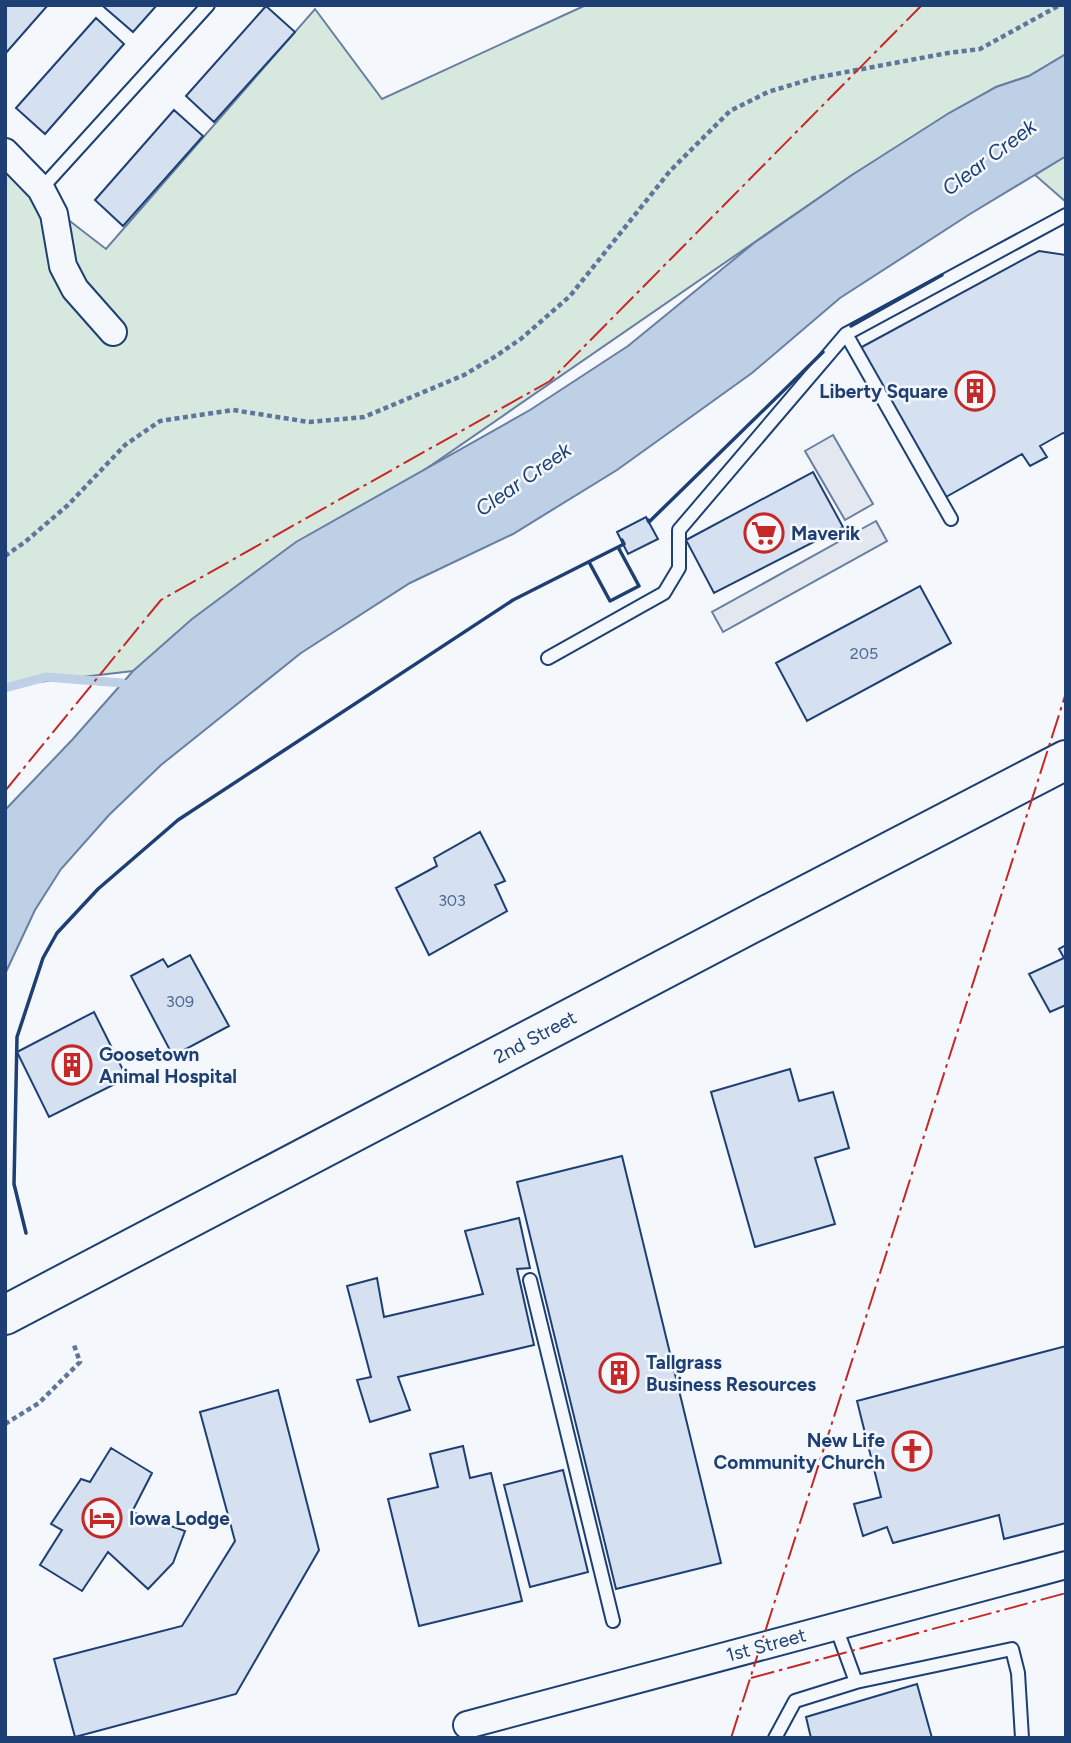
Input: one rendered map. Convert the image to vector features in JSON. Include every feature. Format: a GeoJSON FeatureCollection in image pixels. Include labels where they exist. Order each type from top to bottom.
{"type":"FeatureCollection","features":[{"type":"Feature","properties":{"kind":"main road","name":"2nd Street"},"geometry":{"type":"LineString","coordinates":[[16,1310],[1066,760]]}},
{"type":"Feature","properties":{"kind":"street"},"geometry":{"type":"LineString","coordinates":[[5,152],[41,189],[54,214],[63,266],[75,289],[113,332]]}},
{"type":"Feature","properties":{"kind":"street","name":"1st Street"},"geometry":{"type":"LineString","coordinates":[[467,1725],[1066,1565]]}},
{"type":"Feature","properties":{"kind":"lane"},"geometry":{"type":"LineString","coordinates":[[41,189],[208,5]]}},
{"type":"Feature","properties":{"kind":"lane"},"geometry":{"type":"LineString","coordinates":[[548,658],[664,593],[679,568],[679,530],[846,334],[1066,215]]}},
{"type":"Feature","properties":{"kind":"lane"},"geometry":{"type":"LineString","coordinates":[[846,334],[951,519]]}},
{"type":"Feature","properties":{"kind":"lane"},"geometry":{"type":"LineString","coordinates":[[530,1280],[613,1621]]}},
{"type":"Feature","properties":{"kind":"lane"},"geometry":{"type":"LineString","coordinates":[[836,1627],[856,1682]]}},
{"type":"Feature","properties":{"kind":"lane"},"geometry":{"type":"LineString","coordinates":[[775,1738],[795,1701],[856,1682],[1012,1649],[1018,1673],[1022,1738]]}},
{"type":"Feature","properties":{"kind":"path"},"geometry":{"type":"LineString","coordinates":[[5,556],[68,505],[125,445],[160,421],[233,411],[309,422],[364,417],[464,375],[496,356],[522,338],[570,296],[670,171],[730,111],[768,92],[814,78],[948,52],[980,49],[1060,5]]}},
{"type":"Feature","properties":{"kind":"path"},"geometry":{"type":"LineString","coordinates":[[5,1424],[39,1403],[80,1362],[74,1345]]}},
{"type":"Feature","properties":{"kind":"shaded area"},"geometry":{"type":"Polygon","coordinates":[[[586,5],[1066,5],[1066,54],[1029,76],[996,87],[852,175],[133,671],[5,686],[5,171],[106,249],[315,9],[382,99],[586,5]]]}},
{"type":"Feature","properties":{"kind":"shaded area"},"geometry":{"type":"Polygon","coordinates":[[[1066,156],[1066,202],[1035,175],[1066,156]]]}},
{"type":"Feature","properties":{"kind":"shaded area"},"geometry":{"type":"Polygon","coordinates":[[[833,435],[873,504],[845,520],[805,451],[833,435]]]}},
{"type":"Feature","properties":{"kind":"shaded area"},"geometry":{"type":"Polygon","coordinates":[[[876,521],[887,541],[723,632],[712,612],[876,521]]]}},
{"type":"Feature","properties":{"kind":"water","name":"Clear Creek"},"geometry":{"type":"Polygon","coordinates":[[[1066,54],[1066,156],[840,298],[752,373],[617,470],[513,534],[410,583],[301,653],[161,765],[109,815],[61,869],[35,910],[5,974],[5,810],[133,671],[192,619],[296,542],[530,410],[628,346],[754,243],[852,175],[949,113],[996,87],[1029,76],[1066,54]]]}},
{"type":"Feature","properties":{"kind":"building"},"geometry":{"type":"Polygon","coordinates":[[[5,5],[48,5],[5,54],[5,5]]]}},
{"type":"Feature","properties":{"kind":"building"},"geometry":{"type":"Polygon","coordinates":[[[157,5],[133,32],[104,7],[157,5]]]}},
{"type":"Feature","properties":{"kind":"building"},"geometry":{"type":"Polygon","coordinates":[[[266,6],[295,32],[214,122],[186,96],[266,6]]]}},
{"type":"Feature","properties":{"kind":"building"},"geometry":{"type":"Polygon","coordinates":[[[96,18],[124,44],[45,134],[16,108],[96,18]]]}},
{"type":"Feature","properties":{"kind":"building"},"geometry":{"type":"Polygon","coordinates":[[[174,110],[203,136],[123,226],[95,200],[174,110]]]}},
{"type":"Feature","properties":{"kind":"building","name":"Liberty Square"},"geometry":{"type":"Polygon","coordinates":[[[1039,251],[1066,255],[1066,434],[1063,433],[1040,446],[1047,457],[1030,466],[1022,454],[946,497],[860,348],[1039,251]]]}},
{"type":"Feature","properties":{"kind":"building","name":"Maverik"},"geometry":{"type":"Polygon","coordinates":[[[813,472],[843,527],[714,593],[686,540],[813,472]]]}},
{"type":"Feature","properties":{"kind":"building"},"geometry":{"type":"Polygon","coordinates":[[[646,517],[658,539],[628,554],[617,532],[646,517]]]}},
{"type":"Feature","properties":{"kind":"building"},"geometry":{"type":"Polygon","coordinates":[[[920,586],[951,643],[807,721],[776,663],[920,586]]]}},
{"type":"Feature","properties":{"kind":"building"},"geometry":{"type":"Polygon","coordinates":[[[480,832],[505,881],[495,885],[507,911],[429,955],[396,888],[437,866],[434,858],[480,832]]]}},
{"type":"Feature","properties":{"kind":"building"},"geometry":{"type":"Polygon","coordinates":[[[1066,945],[1066,1005],[1050,1012],[1029,974],[1064,958],[1059,949],[1066,945]]]}},
{"type":"Feature","properties":{"kind":"building"},"geometry":{"type":"Polygon","coordinates":[[[190,955],[229,1026],[173,1056],[131,976],[163,959],[168,967],[190,955]]]}},
{"type":"Feature","properties":{"kind":"building","name":"Goosetown Animal Hospital"},"geometry":{"type":"Polygon","coordinates":[[[94,1012],[127,1078],[49,1117],[17,1052],[94,1012]]]}},
{"type":"Feature","properties":{"kind":"building"},"geometry":{"type":"Polygon","coordinates":[[[790,1069],[799,1101],[833,1092],[849,1148],[815,1158],[835,1224],[755,1247],[711,1092],[790,1069]]]}},
{"type":"Feature","properties":{"kind":"building","name":"Tallgrass Business Resources"},"geometry":{"type":"Polygon","coordinates":[[[622,1156],[721,1563],[616,1589],[517,1182],[622,1156]]]}},
{"type":"Feature","properties":{"kind":"building"},"geometry":{"type":"Polygon","coordinates":[[[519,1218],[530,1268],[517,1269],[534,1345],[398,1377],[410,1410],[370,1422],[357,1380],[371,1377],[347,1286],[377,1278],[384,1317],[483,1294],[465,1231],[519,1218]]]}},
{"type":"Feature","properties":{"kind":"building"},"geometry":{"type":"Polygon","coordinates":[[[1066,1346],[1066,1523],[1004,1539],[999,1515],[893,1543],[887,1527],[863,1536],[854,1504],[881,1497],[857,1401],[1066,1346]]]}},
{"type":"Feature","properties":{"kind":"building"},"geometry":{"type":"Polygon","coordinates":[[[278,1390],[319,1550],[236,1694],[75,1737],[54,1659],[182,1626],[235,1541],[200,1412],[278,1390]]]}},
{"type":"Feature","properties":{"kind":"building"},"geometry":{"type":"Polygon","coordinates":[[[463,1446],[470,1478],[491,1473],[522,1601],[419,1626],[388,1499],[438,1487],[430,1454],[463,1446]]]}},
{"type":"Feature","properties":{"kind":"building","name":"Iowa Lodge"},"geometry":{"type":"Polygon","coordinates":[[[111,1448],[152,1473],[132,1512],[185,1531],[173,1563],[148,1589],[108,1552],[82,1591],[40,1565],[62,1530],[51,1524],[81,1479],[90,1482],[111,1448]]]}},
{"type":"Feature","properties":{"kind":"building"},"geometry":{"type":"Polygon","coordinates":[[[563,1470],[588,1572],[530,1587],[504,1485],[563,1470]]]}},
{"type":"Feature","properties":{"kind":"building"},"geometry":{"type":"Polygon","coordinates":[[[917,1684],[932,1738],[811,1738],[806,1717],[917,1684]]]}},
{"type":"Feature","properties":{"kind":"waterway"},"geometry":{"type":"LineString","coordinates":[[5,688],[46,677],[122,683]]}},
{"type":"Feature","properties":{"kind":"wall"},"geometry":{"type":"LineString","coordinates":[[851,326],[942,275]]}},
{"type":"Feature","properties":{"kind":"wall"},"geometry":{"type":"LineString","coordinates":[[648,520],[649,522],[823,352]]}},
{"type":"Feature","properties":{"kind":"wall"},"geometry":{"type":"LineString","coordinates":[[26,1233],[14,1184],[17,1037],[43,958],[57,933],[98,889],[178,820],[513,600],[624,544],[622,540]]}},
{"type":"Feature","properties":{"kind":"wall"},"geometry":{"type":"LineString","coordinates":[[589,562],[610,601],[639,586],[618,547]]}},
{"type":"Feature","properties":{"kind":"power"},"geometry":{"type":"LineString","coordinates":[[5,791],[161,600],[550,381],[922,5]]}},
{"type":"Feature","properties":{"kind":"power"},"geometry":{"type":"LineString","coordinates":[[731,1738],[1066,693]]}},
{"type":"Feature","properties":{"kind":"power"},"geometry":{"type":"LineString","coordinates":[[751,1678],[1066,1593]]}},
{"type":"Feature","properties":{"kind":"place","name":"Liberty Square"},"geometry":{"type":"Point","coordinates":[975,391]}},
{"type":"Feature","properties":{"kind":"place","name":"Maverik"},"geometry":{"type":"Point","coordinates":[764,533]}},
{"type":"Feature","properties":{"kind":"place","name":"Goosetown Animal Hospital"},"geometry":{"type":"Point","coordinates":[72,1065]}},
{"type":"Feature","properties":{"kind":"place","name":"Tallgrass Business Resources"},"geometry":{"type":"Point","coordinates":[619,1373]}},
{"type":"Feature","properties":{"kind":"place","name":"New Life Community Church"},"geometry":{"type":"Point","coordinates":[912,1451]}},
{"type":"Feature","properties":{"kind":"place","name":"Iowa Lodge"},"geometry":{"type":"Point","coordinates":[102,1518]}}]}
